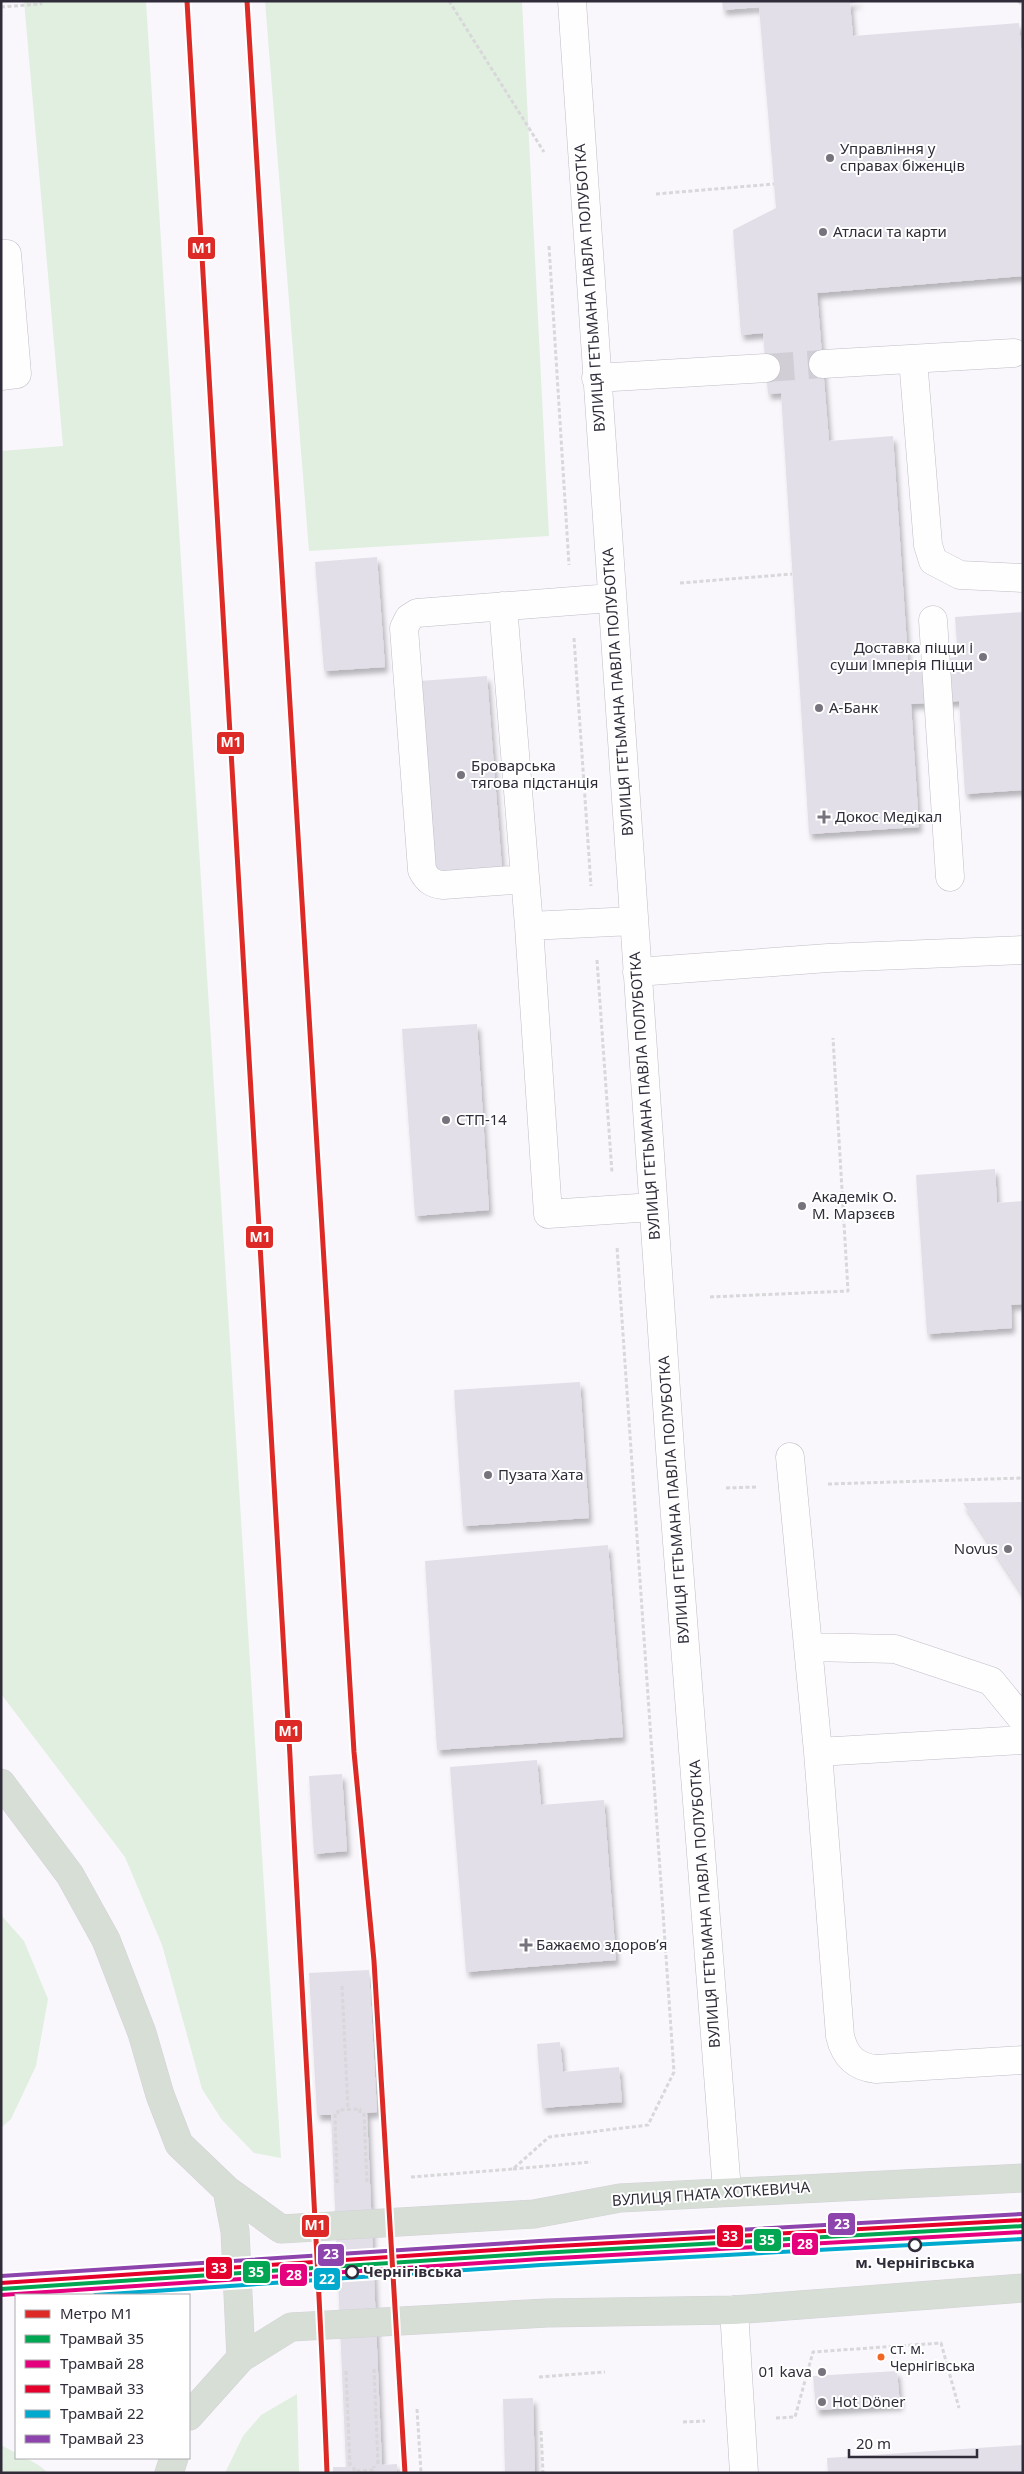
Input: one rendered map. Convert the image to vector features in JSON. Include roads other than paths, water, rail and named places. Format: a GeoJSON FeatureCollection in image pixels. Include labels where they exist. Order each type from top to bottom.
{"type":"FeatureCollection","features":[{"type":"Feature","properties":{"kind":"highway"},"geometry":{"type":"LineString","coordinates":[[1,1783],[70,1875],[106,1940],[142,2033],[160,2095],[179,2144],[227,2190],[235,2232],[240,2358]]}},
{"type":"Feature","properties":{"kind":"highway","name":"ВУЛИЦЯ ГНАТА ХОТКЕВИЧА"},"geometry":{"type":"LineString","coordinates":[[227,2190],[281,2229],[534,2214],[620,2198],[727,2191],[1023,2178]]}},
{"type":"Feature","properties":{"kind":"highway"},"geometry":{"type":"LineString","coordinates":[[190,2415],[240,2358],[291,2327],[547,2313],[734,2310],[1023,2288]]}},
{"type":"Feature","properties":{"kind":"highway"},"geometry":{"type":"LineString","coordinates":[[169,2473],[174,2459]]}},
{"type":"Feature","properties":{"kind":"street","name":"ВУЛИЦЯ ГЕТЬМАНА ПАВЛА ПОЛУБОТКА"},"geometry":{"type":"LineString","coordinates":[[572,1],[653,1207],[727,2191]]}},
{"type":"Feature","properties":{"kind":"street"},"geometry":{"type":"LineString","coordinates":[[1,254],[7,254],[17,374],[1,376]]}},
{"type":"Feature","properties":{"kind":"street"},"geometry":{"type":"LineString","coordinates":[[823,364],[1014,354]]}},
{"type":"Feature","properties":{"kind":"street"},"geometry":{"type":"LineString","coordinates":[[913,359],[928,545],[933,561],[960,575],[1023,578]]}},
{"type":"Feature","properties":{"kind":"street"},"geometry":{"type":"LineString","coordinates":[[596,378],[766,368]]}},
{"type":"Feature","properties":{"kind":"street"},"geometry":{"type":"LineString","coordinates":[[525,879],[443,885],[434,884],[426,878],[422,870],[404,628],[409,618],[418,613],[611,598]]}},
{"type":"Feature","properties":{"kind":"street"},"geometry":{"type":"LineString","coordinates":[[503,606],[525,879],[548,1214],[653,1207]]}},
{"type":"Feature","properties":{"kind":"street"},"geometry":{"type":"LineString","coordinates":[[933,620],[950,877]]}},
{"type":"Feature","properties":{"kind":"street"},"geometry":{"type":"LineString","coordinates":[[528,926],[634,921]]}},
{"type":"Feature","properties":{"kind":"street"},"geometry":{"type":"LineString","coordinates":[[637,972],[828,967],[1023,950]]}},
{"type":"Feature","properties":{"kind":"street"},"geometry":{"type":"LineString","coordinates":[[790,1457],[809,1647],[840,2036],[848,2056],[866,2068],[876,2070],[1023,2060]]}},
{"type":"Feature","properties":{"kind":"street"},"geometry":{"type":"LineString","coordinates":[[809,1647],[895,1648],[991,1680],[1023,1720]]}},
{"type":"Feature","properties":{"kind":"street"},"geometry":{"type":"LineString","coordinates":[[818,1752],[1023,1740]]}},
{"type":"Feature","properties":{"kind":"street"},"geometry":{"type":"LineString","coordinates":[[734,2310],[744,2473]]}},
{"type":"Feature","properties":{"kind":"tunnel"},"geometry":{"type":"LineString","coordinates":[[766,368],[823,364]]}},
{"type":"Feature","properties":{"kind":"metro line","name":"M1"},"geometry":{"type":"LineString","coordinates":[[187,1],[290,1756],[327,2473]]}},
{"type":"Feature","properties":{"kind":"metro line","name":"M1"},"geometry":{"type":"LineString","coordinates":[[247,1],[354,1752],[374,1961],[405,2473]]}},
{"type":"Feature","properties":{"kind":"tram line","name":"23"},"geometry":{"type":"LineString","coordinates":[[1,2276],[539,2241],[1022,2214]]}},
{"type":"Feature","properties":{"kind":"tram line","name":"33"},"geometry":{"type":"LineString","coordinates":[[1,2283],[540,2247],[1023,2220]]}},
{"type":"Feature","properties":{"kind":"tram line","name":"35"},"geometry":{"type":"LineString","coordinates":[[1,2289],[540,2253],[1023,2226]]}},
{"type":"Feature","properties":{"kind":"tram line","name":"28"},"geometry":{"type":"LineString","coordinates":[[16,2294],[540,2259],[1023,2232]]}},
{"type":"Feature","properties":{"kind":"tram line","name":"22"},"geometry":{"type":"LineString","coordinates":[[110,2294],[541,2265],[1023,2239]]}},
{"type":"Feature","properties":{"kind":"tram line","name":"28"},"geometry":{"type":"LineString","coordinates":[[1,2295],[15,2294]]}},
{"type":"Feature","properties":{"kind":"place","name":"Управління у справах біженців"},"geometry":{"type":"Point","coordinates":[830,158]}},
{"type":"Feature","properties":{"kind":"place","name":"Атласи та карти"},"geometry":{"type":"Point","coordinates":[823,232]}},
{"type":"Feature","properties":{"kind":"place","name":"Доставка піцци і суши Імперія Піцци"},"geometry":{"type":"Point","coordinates":[983,657]}},
{"type":"Feature","properties":{"kind":"place","name":"А-Банк"},"geometry":{"type":"Point","coordinates":[819,708]}},
{"type":"Feature","properties":{"kind":"place","name":"Броварська тягова підстанція"},"geometry":{"type":"Point","coordinates":[461,775]}},
{"type":"Feature","properties":{"kind":"place","name":"Докос Медікал"},"geometry":{"type":"Point","coordinates":[824,817]}},
{"type":"Feature","properties":{"kind":"place","name":"СТП-14"},"geometry":{"type":"Point","coordinates":[446,1120]}},
{"type":"Feature","properties":{"kind":"place","name":"Академік О. М. Марзєєв"},"geometry":{"type":"Point","coordinates":[802,1206]}},
{"type":"Feature","properties":{"kind":"place","name":"Пузата Хата"},"geometry":{"type":"Point","coordinates":[488,1475]}},
{"type":"Feature","properties":{"kind":"place","name":"Novus"},"geometry":{"type":"Point","coordinates":[1008,1549]}},
{"type":"Feature","properties":{"kind":"place","name":"Бажаємо здоровʼя"},"geometry":{"type":"Point","coordinates":[526,1945]}},
{"type":"Feature","properties":{"kind":"place","name":"м. Чернігівська"},"geometry":{"type":"Point","coordinates":[915,2245]}},
{"type":"Feature","properties":{"kind":"place","name":"Чернігівська"},"geometry":{"type":"Point","coordinates":[352,2272]}},
{"type":"Feature","properties":{"kind":"place","name":"ст. м. Чернігівська"},"geometry":{"type":"Point","coordinates":[881,2357]}},
{"type":"Feature","properties":{"kind":"place","name":"01 kava"},"geometry":{"type":"Point","coordinates":[822,2372]}},
{"type":"Feature","properties":{"kind":"place","name":"Hot Döner"},"geometry":{"type":"Point","coordinates":[822,2402]}}]}
